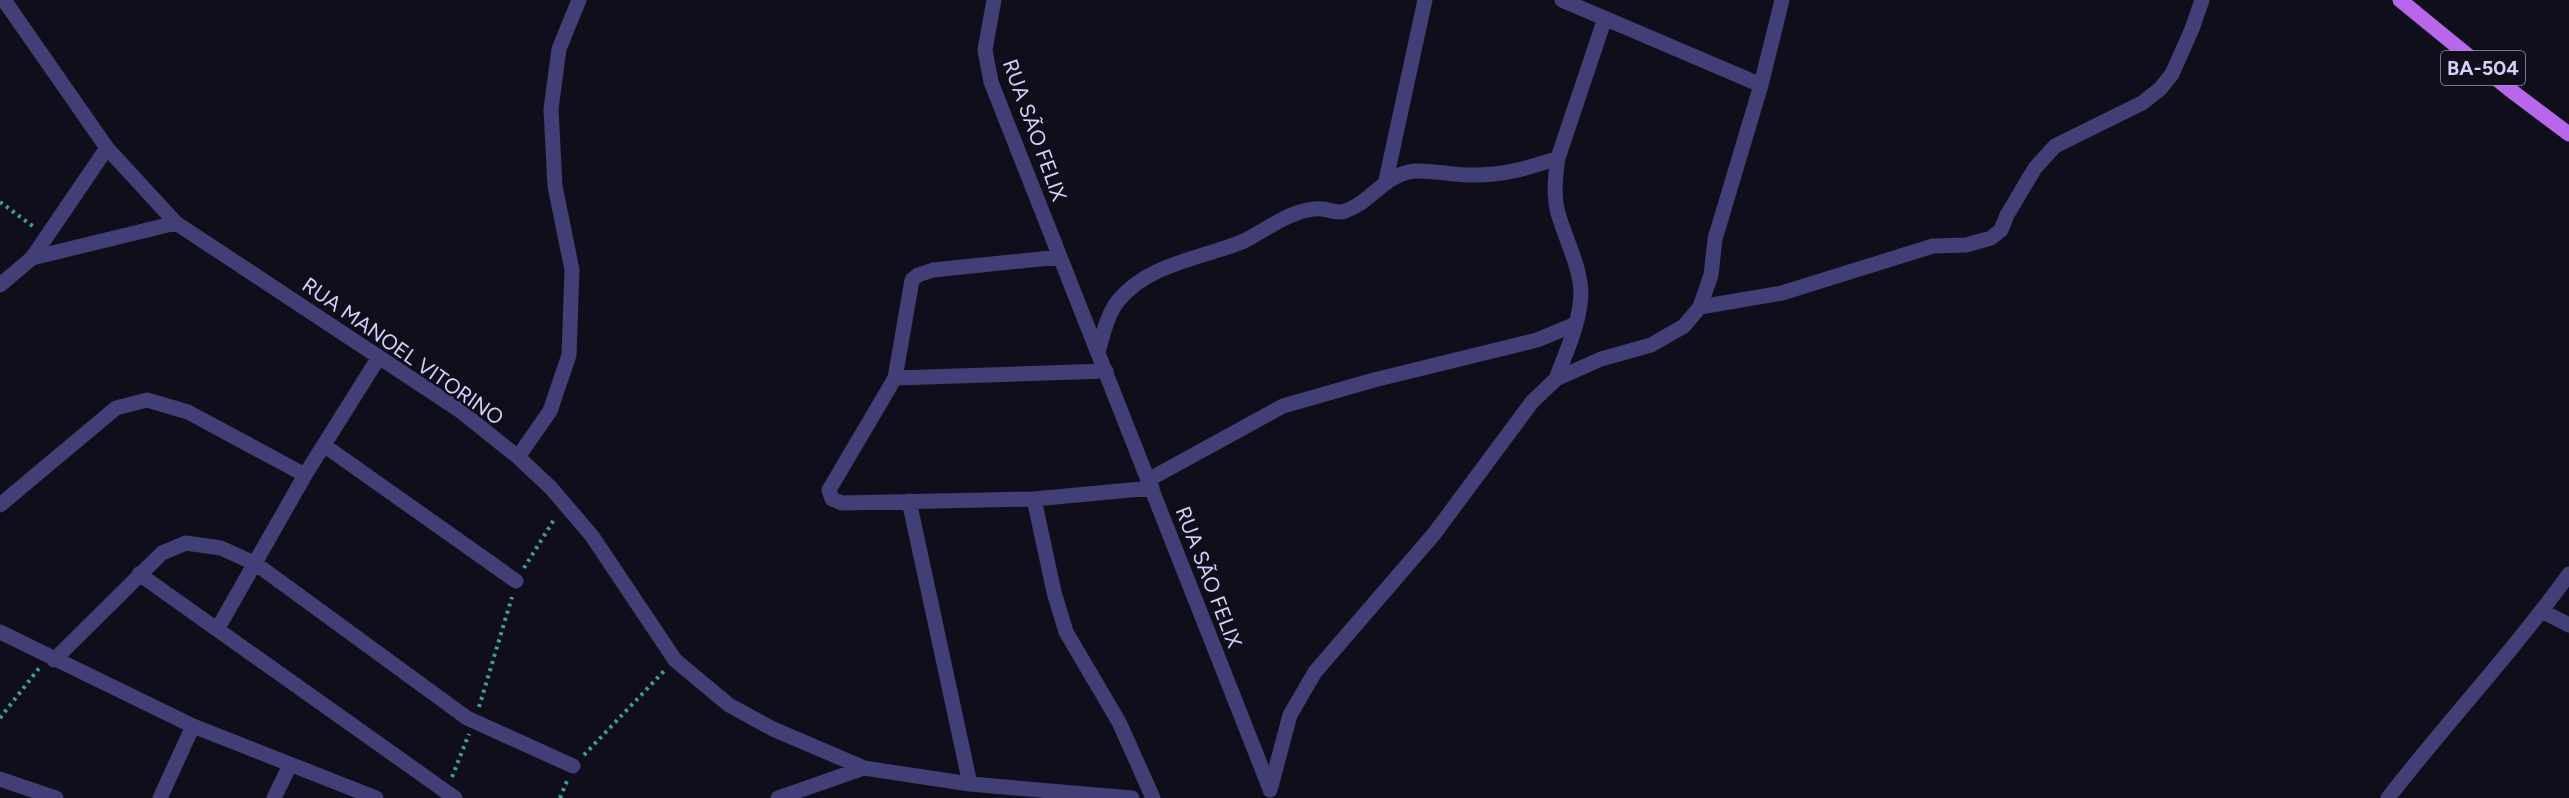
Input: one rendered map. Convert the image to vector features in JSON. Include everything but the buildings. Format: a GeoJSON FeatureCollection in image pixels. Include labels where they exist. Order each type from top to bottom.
{"type":"FeatureCollection","features":[{"type":"Feature","properties":{"kind":"main road","name":"BA-504"},"geometry":{"type":"LineString","coordinates":[[2400,0],[2509,89],[2569,134]]}},
{"type":"Feature","properties":{"kind":"street","name":"RUA MANOEL VITORINO"},"geometry":{"type":"LineString","coordinates":[[4,0],[107,148],[176,223],[459,410],[518,458],[551,488],[592,536],[675,660],[729,705],[773,729],[864,768],[970,784],[1132,798]]}},
{"type":"Feature","properties":{"kind":"street"},"geometry":{"type":"LineString","coordinates":[[518,458],[550,411],[568,355],[572,270],[555,186],[551,109],[559,49],[579,0]]}},
{"type":"Feature","properties":{"kind":"street","name":"RUA SÃO FELIX"},"geometry":{"type":"LineString","coordinates":[[994,0],[985,50],[991,82],[1272,794]]}},
{"type":"Feature","properties":{"kind":"street"},"geometry":{"type":"LineString","coordinates":[[1386,180],[1425,0]]}},
{"type":"Feature","properties":{"kind":"street"},"geometry":{"type":"LineString","coordinates":[[1562,0],[1761,85]]}},
{"type":"Feature","properties":{"kind":"street"},"geometry":{"type":"LineString","coordinates":[[1272,794],[1290,715],[1315,672],[1434,534],[1505,435],[1532,402],[1556,379],[1601,359],[1651,345],[1684,326],[1700,307],[1711,275],[1715,239],[1761,85],[1782,0]]}},
{"type":"Feature","properties":{"kind":"street"},"geometry":{"type":"LineString","coordinates":[[1700,307],[1782,292],[1933,246],[1966,245],[1991,238],[2001,230],[2035,168],[2055,146],[2142,103],[2160,89],[2172,74],[2202,0]]}},
{"type":"Feature","properties":{"kind":"street"},"geometry":{"type":"LineString","coordinates":[[1556,379],[1576,324],[1581,293],[1571,250],[1557,212],[1554,180],[1558,158],[1605,18]]}},
{"type":"Feature","properties":{"kind":"street"},"geometry":{"type":"LineString","coordinates":[[0,285],[32,258],[107,148]]}},
{"type":"Feature","properties":{"kind":"street"},"geometry":{"type":"LineString","coordinates":[[1098,352],[1117,303],[1137,282],[1158,270],[1243,241],[1301,211],[1322,209],[1342,213],[1352,208],[1386,180],[1398,175],[1415,171],[1490,175],[1528,169],[1558,158]]}},
{"type":"Feature","properties":{"kind":"street"},"geometry":{"type":"LineString","coordinates":[[32,258],[176,223]]}},
{"type":"Feature","properties":{"kind":"street"},"geometry":{"type":"LineString","coordinates":[[1060,257],[933,270],[918,275],[912,280],[895,378],[829,490],[832,499],[842,503],[1034,499],[1150,484],[1283,406],[1374,380],[1537,340],[1576,324]]}},
{"type":"Feature","properties":{"kind":"street"},"geometry":{"type":"LineString","coordinates":[[218,628],[305,475],[379,357]]}},
{"type":"Feature","properties":{"kind":"street"},"geometry":{"type":"LineString","coordinates":[[895,378],[1106,371]]}},
{"type":"Feature","properties":{"kind":"street"},"geometry":{"type":"LineString","coordinates":[[0,505],[116,408],[147,400],[188,412],[305,475]]}},
{"type":"Feature","properties":{"kind":"street"},"geometry":{"type":"LineString","coordinates":[[325,446],[516,581]]}},
{"type":"Feature","properties":{"kind":"street"},"geometry":{"type":"LineString","coordinates":[[1034,499],[1054,592],[1066,632],[1119,722],[1153,798]]}},
{"type":"Feature","properties":{"kind":"street"},"geometry":{"type":"LineString","coordinates":[[909,501],[970,784]]}},
{"type":"Feature","properties":{"kind":"street"},"geometry":{"type":"LineString","coordinates":[[51,658],[162,553],[186,543],[221,548],[256,564],[397,669],[474,722],[573,766]]}},
{"type":"Feature","properties":{"kind":"street"},"geometry":{"type":"LineString","coordinates":[[139,574],[451,795]]}},
{"type":"Feature","properties":{"kind":"street"},"geometry":{"type":"LineString","coordinates":[[2388,798],[2428,745],[2542,611],[2569,574]]}},
{"type":"Feature","properties":{"kind":"street"},"geometry":{"type":"LineString","coordinates":[[2542,611],[2569,625]]}},
{"type":"Feature","properties":{"kind":"street"},"geometry":{"type":"LineString","coordinates":[[0,632],[193,726],[376,798]]}},
{"type":"Feature","properties":{"kind":"street"},"geometry":{"type":"LineString","coordinates":[[160,798],[193,726]]}},
{"type":"Feature","properties":{"kind":"street"},"geometry":{"type":"LineString","coordinates":[[274,798],[290,765]]}},
{"type":"Feature","properties":{"kind":"street"},"geometry":{"type":"LineString","coordinates":[[778,798],[864,768]]}},
{"type":"Feature","properties":{"kind":"street"},"geometry":{"type":"LineString","coordinates":[[0,779],[56,798]]}},
{"type":"Feature","properties":{"kind":"path"},"geometry":{"type":"LineString","coordinates":[[0,201],[47,237]]}},
{"type":"Feature","properties":{"kind":"path"},"geometry":{"type":"LineString","coordinates":[[451,795],[516,581],[564,503]]}},
{"type":"Feature","properties":{"kind":"path"},"geometry":{"type":"LineString","coordinates":[[0,718],[51,658]]}},
{"type":"Feature","properties":{"kind":"path"},"geometry":{"type":"LineString","coordinates":[[560,798],[573,766],[675,660]]}}]}
